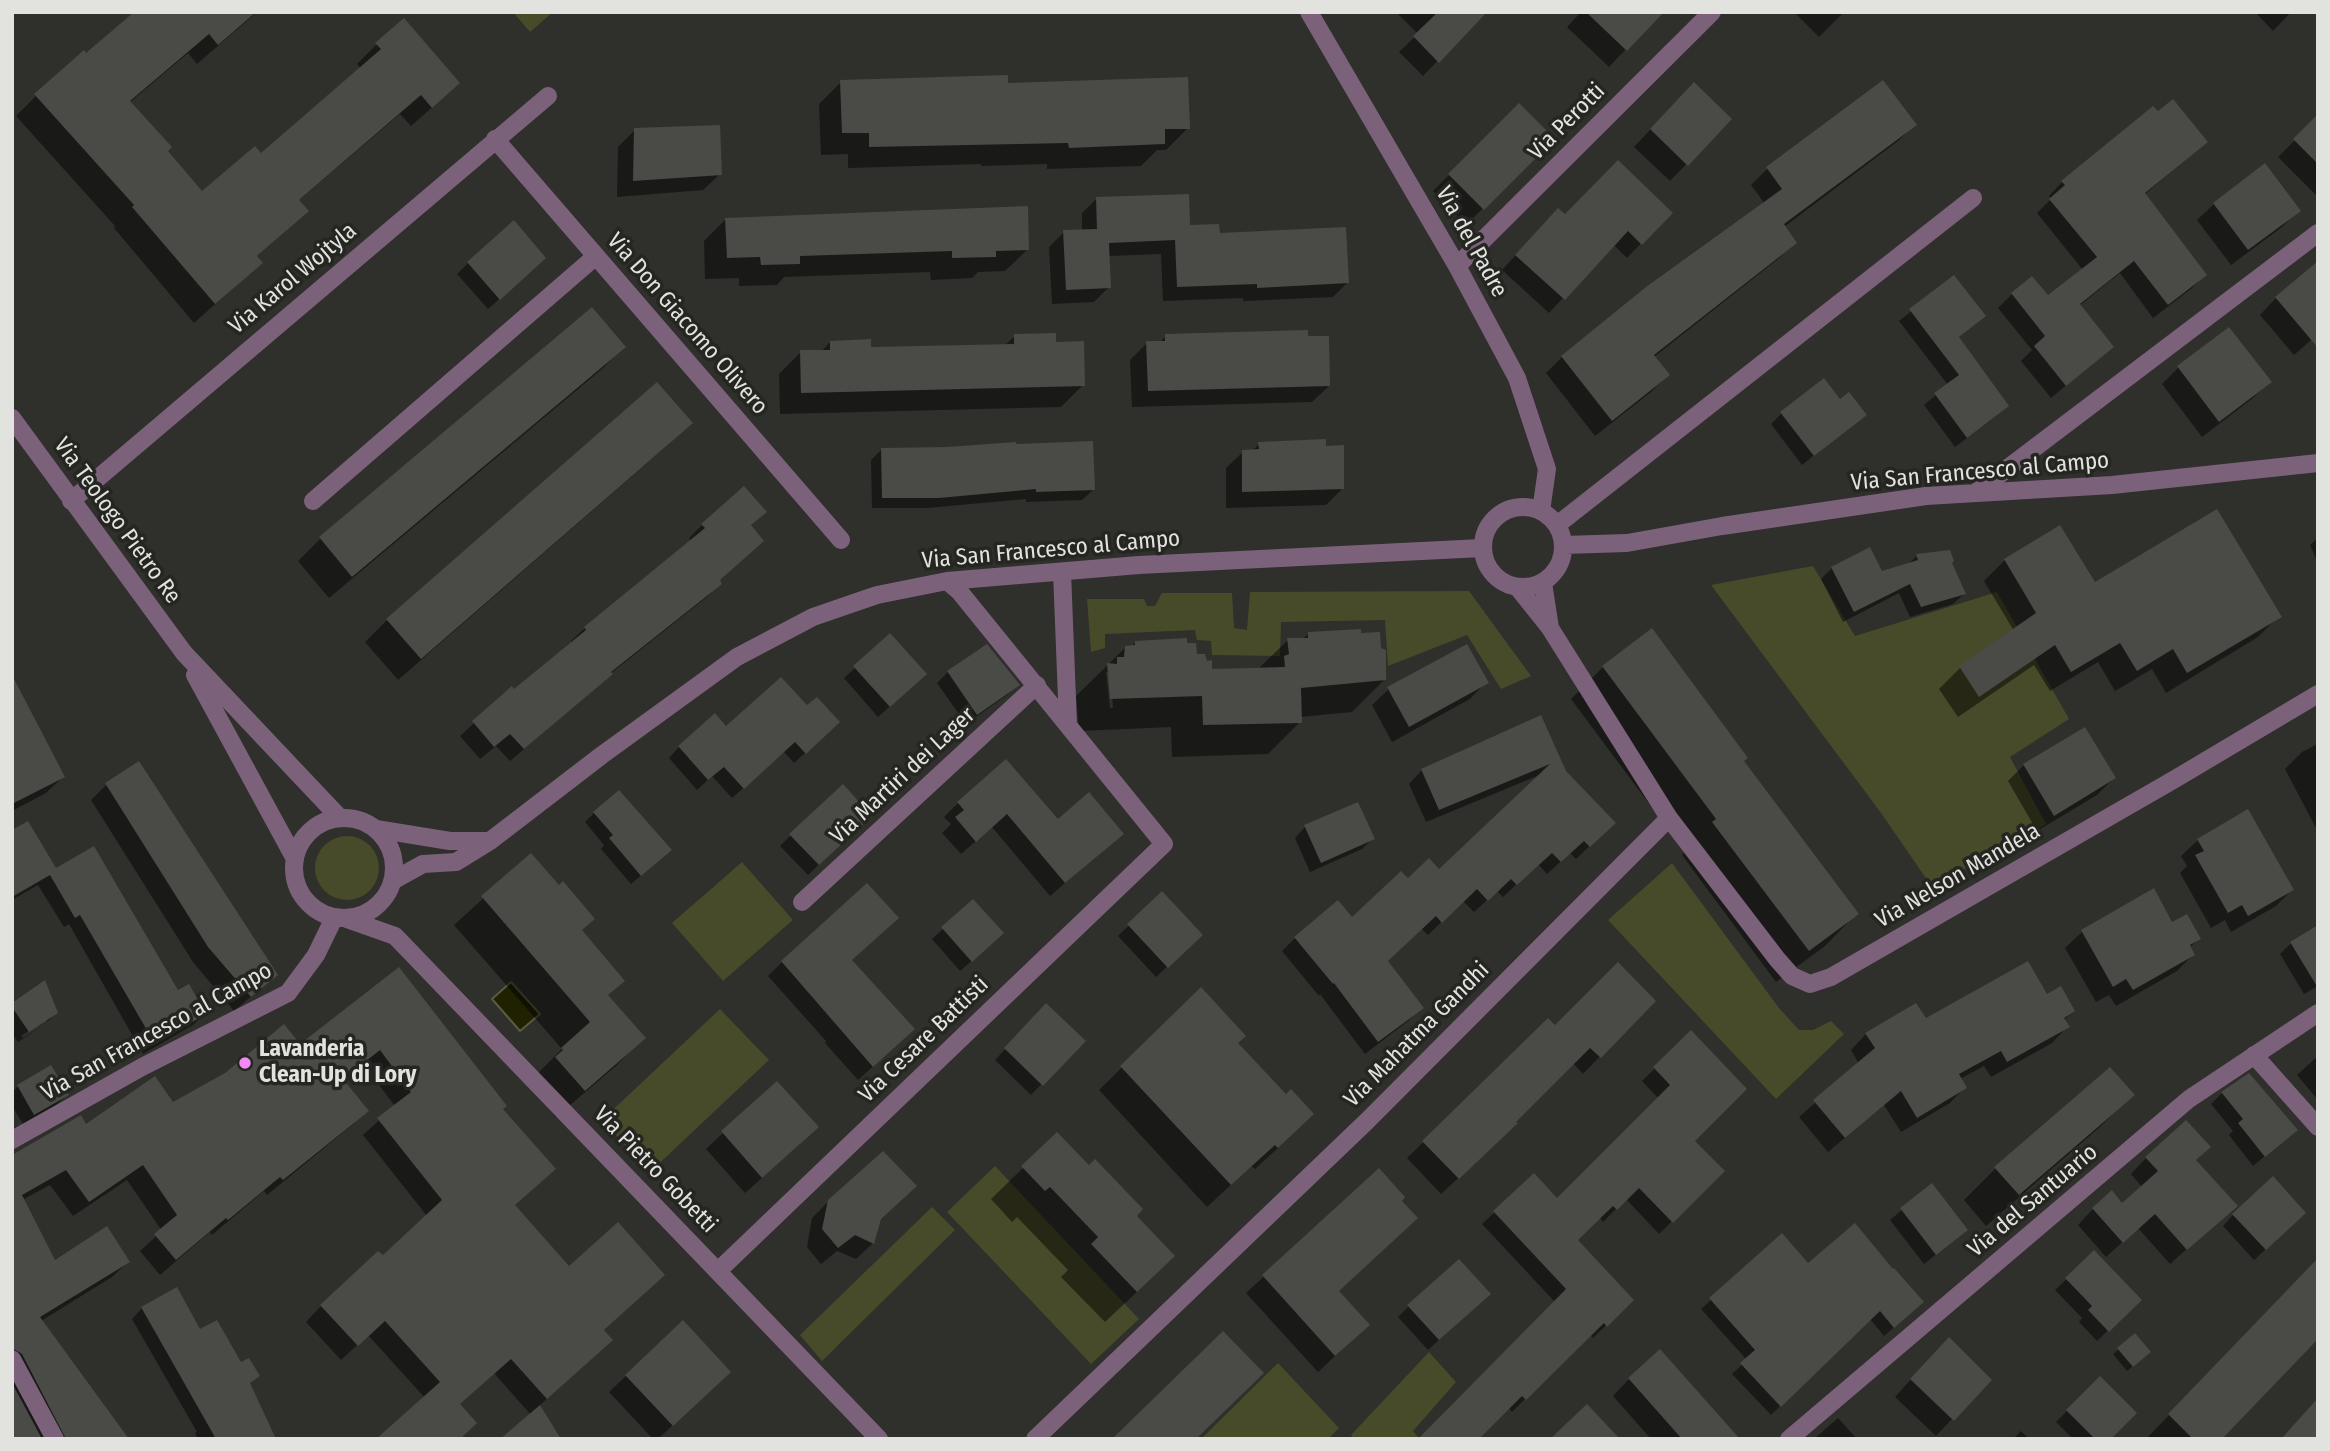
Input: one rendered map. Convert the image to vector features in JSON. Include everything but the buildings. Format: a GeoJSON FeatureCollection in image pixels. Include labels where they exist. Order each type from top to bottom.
{"type":"FeatureCollection","features":[{"type":"Feature","properties":{"kind":"street","name":"Via del Padre"},"geometry":{"type":"LineString","coordinates":[[1309,12],[1457,266],[1517,378],[1548,469],[1541,511]]}},
{"type":"Feature","properties":{"kind":"street","name":"Via Perotti"},"geometry":{"type":"LineString","coordinates":[[1457,266],[1712,12]]}},
{"type":"Feature","properties":{"kind":"street","name":"Via Karol Wojtyla"},"geometry":{"type":"LineString","coordinates":[[71,501],[548,96]]}},
{"type":"Feature","properties":{"kind":"street","name":"Via Don Giacomo Olivero"},"geometry":{"type":"LineString","coordinates":[[495,139],[841,540]]}},
{"type":"Feature","properties":{"kind":"street"},"geometry":{"type":"LineString","coordinates":[[1557,525],[1973,198]]}},
{"type":"Feature","properties":{"kind":"street"},"geometry":{"type":"LineString","coordinates":[[1975,494],[2318,233]]}},
{"type":"Feature","properties":{"kind":"street"},"geometry":{"type":"LineString","coordinates":[[313,501],[596,256]]}},
{"type":"Feature","properties":{"kind":"street","name":"Via Teologo Pietro Re"},"geometry":{"type":"LineString","coordinates":[[12,418],[184,653],[340,818]]}},
{"type":"Feature","properties":{"kind":"street","name":"Via San Francesco al Campo"},"geometry":{"type":"LineString","coordinates":[[1564,545],[1627,543],[1899,500],[2112,485],[2318,463]]}},
{"type":"Feature","properties":{"kind":"street"},"geometry":{"type":"LineString","coordinates":[[1514,507],[1528,507],[1541,511],[1557,525],[1564,545],[1559,567],[1543,583],[1531,587],[1507,585],[1489,570],[1482,548],[1484,534],[1491,522],[1501,513],[1514,507]]}},
{"type":"Feature","properties":{"kind":"street","name":"Via San Francesco al Campo"},"geometry":{"type":"LineString","coordinates":[[391,886],[423,864],[456,862],[490,841],[737,657],[813,617],[877,595],[947,581],[1062,572],[1258,558],[1482,548]]}},
{"type":"Feature","properties":{"kind":"street"},"geometry":{"type":"LineString","coordinates":[[1062,572],[1068,724]]}},
{"type":"Feature","properties":{"kind":"street"},"geometry":{"type":"LineString","coordinates":[[947,581],[959,591],[1068,724]]}},
{"type":"Feature","properties":{"kind":"street"},"geometry":{"type":"LineString","coordinates":[[1543,583],[1550,628]]}},
{"type":"Feature","properties":{"kind":"street"},"geometry":{"type":"LineString","coordinates":[[1518,587],[1550,628],[1669,818]]}},
{"type":"Feature","properties":{"kind":"street","name":"Via Teologo Pietro Re"},"geometry":{"type":"LineString","coordinates":[[184,653],[295,859]]}},
{"type":"Feature","properties":{"kind":"street","name":"Via Martiri dei Lager"},"geometry":{"type":"LineString","coordinates":[[802,902],[1037,685]]}},
{"type":"Feature","properties":{"kind":"street","name":"Via Nelson Mandela"},"geometry":{"type":"LineString","coordinates":[[1669,818],[1777,959],[1792,976],[1810,984],[1831,977],[2318,694]]}},
{"type":"Feature","properties":{"kind":"street","name":"Via Cesare Battisti"},"geometry":{"type":"LineString","coordinates":[[718,1271],[1164,844],[1068,724]]}},
{"type":"Feature","properties":{"kind":"street"},"geometry":{"type":"LineString","coordinates":[[391,886],[378,906],[363,916],[340,919],[320,913],[307,903],[294,875],[300,844],[310,831],[324,822],[340,818],[359,820],[376,829],[386,839],[395,866],[389,919],[395,936]]}},
{"type":"Feature","properties":{"kind":"street","name":"Via Mahatma Gandhi"},"geometry":{"type":"LineString","coordinates":[[1035,1439],[1367,1121],[1669,818]]}},
{"type":"Feature","properties":{"kind":"street"},"geometry":{"type":"LineString","coordinates":[[376,829],[450,841],[490,841]]}},
{"type":"Feature","properties":{"kind":"street","name":"Via San Francesco al Campo"},"geometry":{"type":"LineString","coordinates":[[12,1140],[142,1067],[288,993],[340,919]]}},
{"type":"Feature","properties":{"kind":"street","name":"Via Pietro Gobetti"},"geometry":{"type":"LineString","coordinates":[[340,919],[395,936],[879,1439]]}},
{"type":"Feature","properties":{"kind":"street","name":"Via del Santuario"},"geometry":{"type":"LineString","coordinates":[[1789,1439],[2189,1099],[2318,1013]]}},
{"type":"Feature","properties":{"kind":"street"},"geometry":{"type":"LineString","coordinates":[[2255,1055],[2318,1127]]}},
{"type":"Feature","properties":{"kind":"street"},"geometry":{"type":"LineString","coordinates":[[12,1359],[55,1439]]}},
{"type":"Feature","properties":{"kind":"shaded area"},"geometry":{"type":"Polygon","coordinates":[[[513,12],[553,12],[530,32],[513,12]]]}},
{"type":"Feature","properties":{"kind":"shaded area"},"geometry":{"type":"Polygon","coordinates":[[[1813,566],[1855,636],[1997,592],[2069,719],[2010,757],[2046,824],[1932,887],[1881,813],[1711,585],[1813,566]]]}},
{"type":"Feature","properties":{"kind":"shaded area"},"geometry":{"type":"Polygon","coordinates":[[[1469,591],[1531,676],[1501,689],[1467,635],[1388,666],[1385,620],[1281,622],[1280,656],[1212,655],[1211,641],[1197,640],[1195,630],[1105,634],[1105,648],[1091,652],[1087,599],[1144,599],[1147,606],[1155,606],[1162,593],[1232,593],[1234,628],[1247,630],[1250,592],[1469,591]]]}},
{"type":"Feature","properties":{"kind":"shaded area"},"geometry":{"type":"Polygon","coordinates":[[[341,836],[353,836],[370,845],[377,856],[377,880],[370,891],[353,900],[341,900],[329,895],[320,886],[315,874],[315,862],[320,850],[329,841],[341,836]]]}},
{"type":"Feature","properties":{"kind":"shaded area"},"geometry":{"type":"Polygon","coordinates":[[[742,862],[793,920],[723,981],[672,923],[742,862]]]}},
{"type":"Feature","properties":{"kind":"shaded area"},"geometry":{"type":"Polygon","coordinates":[[[1672,863],[1779,1008],[1799,1030],[1813,1030],[1831,1021],[1844,1034],[1776,1099],[1608,920],[1672,863]]]}},
{"type":"Feature","properties":{"kind":"shaded area"},"geometry":{"type":"Polygon","coordinates":[[[511,982],[540,1014],[520,1031],[492,999],[511,982]]]}},
{"type":"Feature","properties":{"kind":"shaded area"},"geometry":{"type":"Polygon","coordinates":[[[720,1009],[769,1060],[650,1172],[602,1120],[720,1009]]]}},
{"type":"Feature","properties":{"kind":"shaded area"},"geometry":{"type":"Polygon","coordinates":[[[995,1166],[1139,1319],[1091,1364],[947,1212],[995,1166]]]}},
{"type":"Feature","properties":{"kind":"shaded area"},"geometry":{"type":"Polygon","coordinates":[[[932,1207],[955,1230],[822,1361],[800,1335],[932,1207]]]}},
{"type":"Feature","properties":{"kind":"shaded area"},"geometry":{"type":"Polygon","coordinates":[[[1429,1352],[1456,1382],[1413,1431],[1420,1439],[1354,1439],[1351,1435],[1429,1352]]]}},
{"type":"Feature","properties":{"kind":"shaded area"},"geometry":{"type":"Polygon","coordinates":[[[1278,1363],[1339,1428],[1328,1439],[1201,1439],[1278,1363]]]}},
{"type":"Feature","properties":{"kind":"place","name":"Lavanderia Clean-Up di Lory"},"geometry":{"type":"Point","coordinates":[245,1063]}}]}
